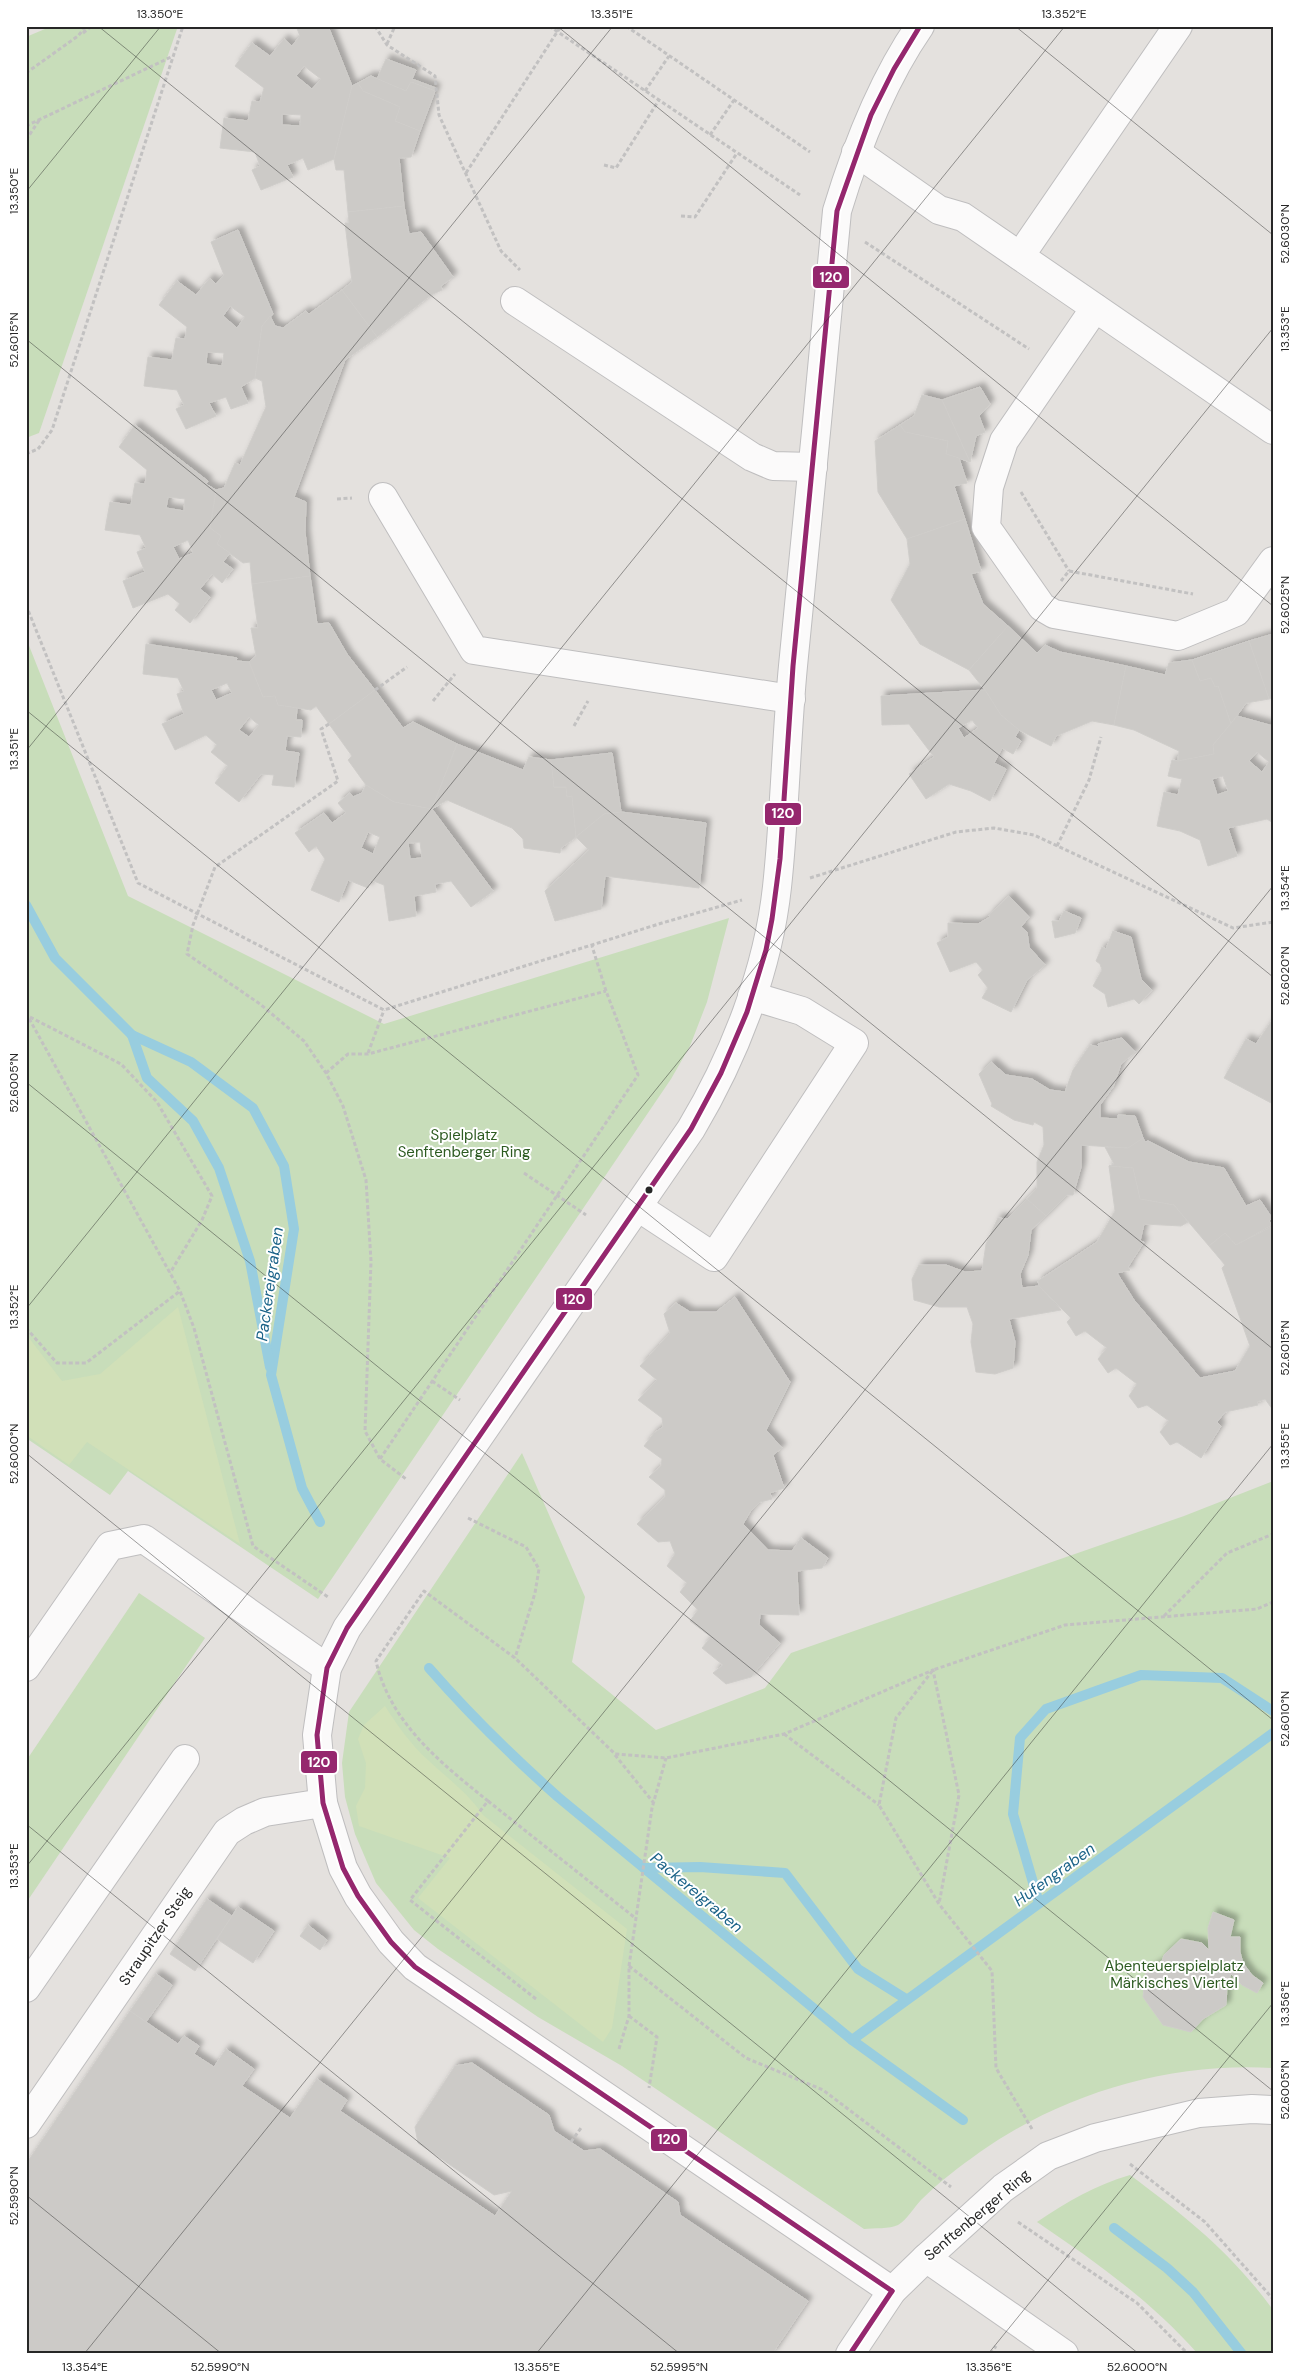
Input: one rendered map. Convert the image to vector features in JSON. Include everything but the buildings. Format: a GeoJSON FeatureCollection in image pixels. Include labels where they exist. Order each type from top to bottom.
{"type":"FeatureCollection","features":[{"type":"Feature","properties":{"kind":"street"},"geometry":{"type":"LineString","coordinates":[[1020,256],[1178,26]]}},
{"type":"Feature","properties":{"kind":"street"},"geometry":{"type":"LineString","coordinates":[[892,2291],[415,1967],[391,1942],[358,1896],[344,1868],[323,1803],[317,1735],[327,1668],[347,1628],[691,1129],[709,1099],[752,996],[767,943],[777,888],[791,699],[837,211],[856,152],[909,30]]}},
{"type":"Feature","properties":{"kind":"street"},"geometry":{"type":"LineString","coordinates":[[856,152],[939,210],[962,217],[1273,430]]}},
{"type":"Feature","properties":{"kind":"street"},"geometry":{"type":"LineString","coordinates":[[515,301],[752,457],[773,466],[813,466]]}},
{"type":"Feature","properties":{"kind":"street"},"geometry":{"type":"LineString","coordinates":[[1095,308],[1004,441],[989,487],[986,527],[1042,607],[1054,614],[1178,636],[1236,612],[1273,560]]}},
{"type":"Feature","properties":{"kind":"street"},"geometry":{"type":"LineString","coordinates":[[383,497],[474,650],[791,699]]}},
{"type":"Feature","properties":{"kind":"street"},"geometry":{"type":"LineString","coordinates":[[638,1207],[714,1257],[854,1043],[802,1011],[752,996]]}},
{"type":"Feature","properties":{"kind":"street"},"geometry":{"type":"LineString","coordinates":[[26,1667],[110,1546],[144,1539],[327,1668]]}},
{"type":"Feature","properties":{"kind":"street"},"geometry":{"type":"LineString","coordinates":[[26,1988],[185,1759]]}},
{"type":"Feature","properties":{"kind":"street","name":"Straupitzer Steig"},"geometry":{"type":"LineString","coordinates":[[26,2124],[227,1832],[244,1821],[265,1812],[323,1803]]}},
{"type":"Feature","properties":{"kind":"street","name":"Senftenberger Ring"},"geometry":{"type":"LineString","coordinates":[[850,2354],[892,2291],[1003,2188],[1048,2156],[1095,2138],[1182,2116],[1226,2110],[1273,2110]]}},
{"type":"Feature","properties":{"kind":"street"},"geometry":{"type":"LineString","coordinates":[[926,2258],[1064,2354]]}},
{"type":"Feature","properties":{"kind":"path"},"geometry":{"type":"LineString","coordinates":[[78,36],[86,26]]}},
{"type":"Feature","properties":{"kind":"path"},"geometry":{"type":"LineString","coordinates":[[26,74],[92,26]]}},
{"type":"Feature","properties":{"kind":"path"},"geometry":{"type":"LineString","coordinates":[[26,454],[38,449],[52,430],[171,57],[183,26]]}},
{"type":"Feature","properties":{"kind":"path"},"geometry":{"type":"LineString","coordinates":[[375,26],[387,45],[435,76],[439,116],[501,251],[522,272]]}},
{"type":"Feature","properties":{"kind":"path"},"geometry":{"type":"LineString","coordinates":[[387,45],[395,26]]}},
{"type":"Feature","properties":{"kind":"path"},"geometry":{"type":"LineString","coordinates":[[549,26],[800,195]]}},
{"type":"Feature","properties":{"kind":"path"},"geometry":{"type":"LineString","coordinates":[[466,174],[561,26]]}},
{"type":"Feature","properties":{"kind":"path"},"geometry":{"type":"LineString","coordinates":[[626,26],[810,152]]}},
{"type":"Feature","properties":{"kind":"path"},"geometry":{"type":"LineString","coordinates":[[645,91],[669,56]]}},
{"type":"Feature","properties":{"kind":"path"},"geometry":{"type":"LineString","coordinates":[[26,126],[171,57]]}},
{"type":"Feature","properties":{"kind":"path"},"geometry":{"type":"LineString","coordinates":[[604,164],[616,168],[659,100]]}},
{"type":"Feature","properties":{"kind":"path"},"geometry":{"type":"LineString","coordinates":[[710,135],[734,100]]}},
{"type":"Feature","properties":{"kind":"path"},"geometry":{"type":"LineString","coordinates":[[26,140],[41,119]]}},
{"type":"Feature","properties":{"kind":"path"},"geometry":{"type":"LineString","coordinates":[[681,216],[696,217],[737,153]]}},
{"type":"Feature","properties":{"kind":"path"},"geometry":{"type":"LineString","coordinates":[[861,240],[1055,366]]}},
{"type":"Feature","properties":{"kind":"path"},"geometry":{"type":"LineString","coordinates":[[999,456],[1069,571],[1196,594]]}},
{"type":"Feature","properties":{"kind":"path"},"geometry":{"type":"LineString","coordinates":[[1042,607],[1069,571]]}},
{"type":"Feature","properties":{"kind":"path"},"geometry":{"type":"LineString","coordinates":[[26,605],[138,883],[384,1010],[662,923],[742,900]]}},
{"type":"Feature","properties":{"kind":"path"},"geometry":{"type":"LineString","coordinates":[[374,690],[407,667]]}},
{"type":"Feature","properties":{"kind":"path"},"geometry":{"type":"LineString","coordinates":[[328,724],[321,728],[338,780],[215,868],[193,925],[187,954],[284,1022],[304,1041],[326,1073],[343,1106],[366,1180],[371,1262],[365,1431],[380,1459],[406,1479]]}},
{"type":"Feature","properties":{"kind":"path"},"geometry":{"type":"LineString","coordinates":[[1057,846],[1089,780],[1101,737]]}},
{"type":"Feature","properties":{"kind":"path"},"geometry":{"type":"LineString","coordinates":[[812,877],[956,832],[994,828],[1034,835],[1233,928],[1273,922]]}},
{"type":"Feature","properties":{"kind":"path"},"geometry":{"type":"LineString","coordinates":[[380,1459],[638,1076],[606,991],[592,946]]}},
{"type":"Feature","properties":{"kind":"path"},"geometry":{"type":"LineString","coordinates":[[326,1073],[348,1054],[368,1054],[606,991]]}},
{"type":"Feature","properties":{"kind":"path"},"geometry":{"type":"LineString","coordinates":[[368,1054],[384,1010]]}},
{"type":"Feature","properties":{"kind":"path"},"geometry":{"type":"LineString","coordinates":[[26,1013],[180,1291],[194,1328],[253,1546],[328,1597]]}},
{"type":"Feature","properties":{"kind":"path"},"geometry":{"type":"LineString","coordinates":[[29,1017],[121,1064],[157,1102],[212,1196],[202,1220],[170,1273]]}},
{"type":"Feature","properties":{"kind":"path"},"geometry":{"type":"LineString","coordinates":[[524,1173],[586,1215]]}},
{"type":"Feature","properties":{"kind":"path"},"geometry":{"type":"LineString","coordinates":[[26,1328],[57,1363],[86,1363],[180,1291]]}},
{"type":"Feature","properties":{"kind":"path"},"geometry":{"type":"LineString","coordinates":[[432,1381],[460,1400]]}},
{"type":"Feature","properties":{"kind":"path"},"geometry":{"type":"LineString","coordinates":[[468,1518],[526,1547],[539,1569],[535,1592],[515,1658]]}},
{"type":"Feature","properties":{"kind":"path"},"geometry":{"type":"LineString","coordinates":[[1164,1616],[1227,1554],[1273,1534]]}},
{"type":"Feature","properties":{"kind":"path"},"geometry":{"type":"LineString","coordinates":[[635,1917],[446,1768],[412,1733],[381,1683],[376,1661],[424,1591],[515,1658],[615,1754],[654,1803]]}},
{"type":"Feature","properties":{"kind":"path"},"geometry":{"type":"LineString","coordinates":[[615,1754],[666,1758],[784,1734],[933,1670],[1065,1625],[1257,1610],[1273,1602]]}},
{"type":"Feature","properties":{"kind":"path"},"geometry":{"type":"LineString","coordinates":[[879,1805],[896,1718],[933,1670]]}},
{"type":"Feature","properties":{"kind":"path"},"geometry":{"type":"LineString","coordinates":[[933,1670],[958,1795],[939,1904]]}},
{"type":"Feature","properties":{"kind":"path"},"geometry":{"type":"LineString","coordinates":[[784,1734],[879,1805],[939,1904],[992,1971],[996,2068],[1032,2129]]}},
{"type":"Feature","properties":{"kind":"path"},"geometry":{"type":"LineString","coordinates":[[619,2049],[629,2016],[629,1966],[652,1808],[666,1758]]}},
{"type":"Feature","properties":{"kind":"path"},"geometry":{"type":"LineString","coordinates":[[488,1801],[410,1900],[536,1999]]}},
{"type":"Feature","properties":{"kind":"path"},"geometry":{"type":"LineString","coordinates":[[629,1966],[746,2058],[823,2090],[950,2187]]}},
{"type":"Feature","properties":{"kind":"path"},"geometry":{"type":"LineString","coordinates":[[629,2016],[657,2037],[649,2089]]}},
{"type":"Feature","properties":{"kind":"path"},"geometry":{"type":"LineString","coordinates":[[570,2142],[581,2128]]}},
{"type":"Feature","properties":{"kind":"path"},"geometry":{"type":"LineString","coordinates":[[1130,2164],[1205,2222],[1273,2299]]}},
{"type":"Feature","properties":{"kind":"path"},"geometry":{"type":"LineString","coordinates":[[1018,2222],[1137,2303],[1188,2354]]}},
{"type":"Feature","properties":{"kind":"green space"},"geometry":{"type":"Polygon","coordinates":[[[52,26],[178,26],[39,433],[26,438],[26,37],[52,26]]]}},
{"type":"Feature","properties":{"kind":"green space","name":"Spielplatz Senftenberger Ring"},"geometry":{"type":"Polygon","coordinates":[[[26,638],[128,896],[384,1024],[729,918],[707,1002],[690,1046],[671,1079],[318,1599],[128,1471],[110,1495],[26,1438],[26,638]]]}},
{"type":"Feature","properties":{"kind":"green space"},"geometry":{"type":"Polygon","coordinates":[[[178,1307],[240,1544],[87,1442],[69,1465],[26,1435],[26,1334],[62,1381],[100,1374],[178,1307]]]}},
{"type":"Feature","properties":{"kind":"green space","name":"Abenteuerspielplatz Märkisches Viertel"},"geometry":{"type":"Polygon","coordinates":[[[522,1453],[585,1597],[572,1662],[656,1730],[765,1688],[791,1653],[1184,1516],[1273,1481],[1273,2068],[1234,2067],[1157,2076],[1082,2098],[1012,2131],[980,2152],[935,2187],[898,2225],[886,2228],[864,2229],[622,2066],[538,2017],[438,1949],[414,1930],[376,1883],[355,1834],[345,1797],[342,1763],[349,1712],[522,1453]]]}},
{"type":"Feature","properties":{"kind":"green space"},"geometry":{"type":"Polygon","coordinates":[[[139,1593],[205,1638],[26,1903],[26,1761],[139,1593]]]}},
{"type":"Feature","properties":{"kind":"green space"},"geometry":{"type":"Polygon","coordinates":[[[385,1706],[416,1748],[464,1792],[483,1815],[627,1929],[612,2028],[603,2042],[418,1898],[450,1858],[359,1826],[356,1806],[365,1788],[366,1763],[358,1739],[364,1725],[385,1706]]]}},
{"type":"Feature","properties":{"kind":"green space"},"geometry":{"type":"Polygon","coordinates":[[[1130,2175],[1207,2236],[1241,2271],[1273,2310],[1273,2354],[1198,2354],[1180,2334],[1142,2299],[1101,2267],[1037,2222],[1082,2195],[1130,2175]]]}},
{"type":"Feature","properties":{"kind":"waterway","name":"Packereigraben"},"geometry":{"type":"LineString","coordinates":[[26,905],[55,958],[132,1035],[191,1062],[253,1108],[284,1166],[294,1229],[271,1375],[302,1488],[320,1522]]}},
{"type":"Feature","properties":{"kind":"waterway","name":"Packereigraben"},"geometry":{"type":"LineString","coordinates":[[132,1035],[147,1078],[193,1121],[219,1168],[250,1261],[270,1367]]}},
{"type":"Feature","properties":{"kind":"waterway","name":"Packereigraben"},"geometry":{"type":"LineString","coordinates":[[429,1668],[492,1735],[558,1797],[852,2040],[963,2120]]}},
{"type":"Feature","properties":{"kind":"waterway"},"geometry":{"type":"LineString","coordinates":[[1039,1903],[1013,1814],[1020,1738],[1046,1709],[1141,1675],[1222,1678],[1273,1711]]}},
{"type":"Feature","properties":{"kind":"waterway","name":"Hufengraben"},"geometry":{"type":"LineString","coordinates":[[852,2040],[1273,1733]]}},
{"type":"Feature","properties":{"kind":"waterway"},"geometry":{"type":"LineString","coordinates":[[644,1868],[700,1867],[785,1873],[858,1969],[906,1999]]}},
{"type":"Feature","properties":{"kind":"waterway","name":"Packereigraben"},"geometry":{"type":"LineString","coordinates":[[1114,2228],[1167,2268],[1193,2292],[1242,2354]]}},
{"type":"Feature","properties":{"kind":"transit line","name":"120"},"geometry":{"type":"LineString","coordinates":[[892,2291],[415,1967],[391,1942],[358,1896],[343,1868],[323,1803],[317,1735],[327,1668],[347,1628],[691,1129],[721,1073],[747,1012],[766,950],[780,859],[793,666],[837,211],[871,115],[894,69],[920,26]]}},
{"type":"Feature","properties":{"kind":"transit line","name":"120"},"geometry":{"type":"LineString","coordinates":[[850,2354],[892,2291]]}}]}
